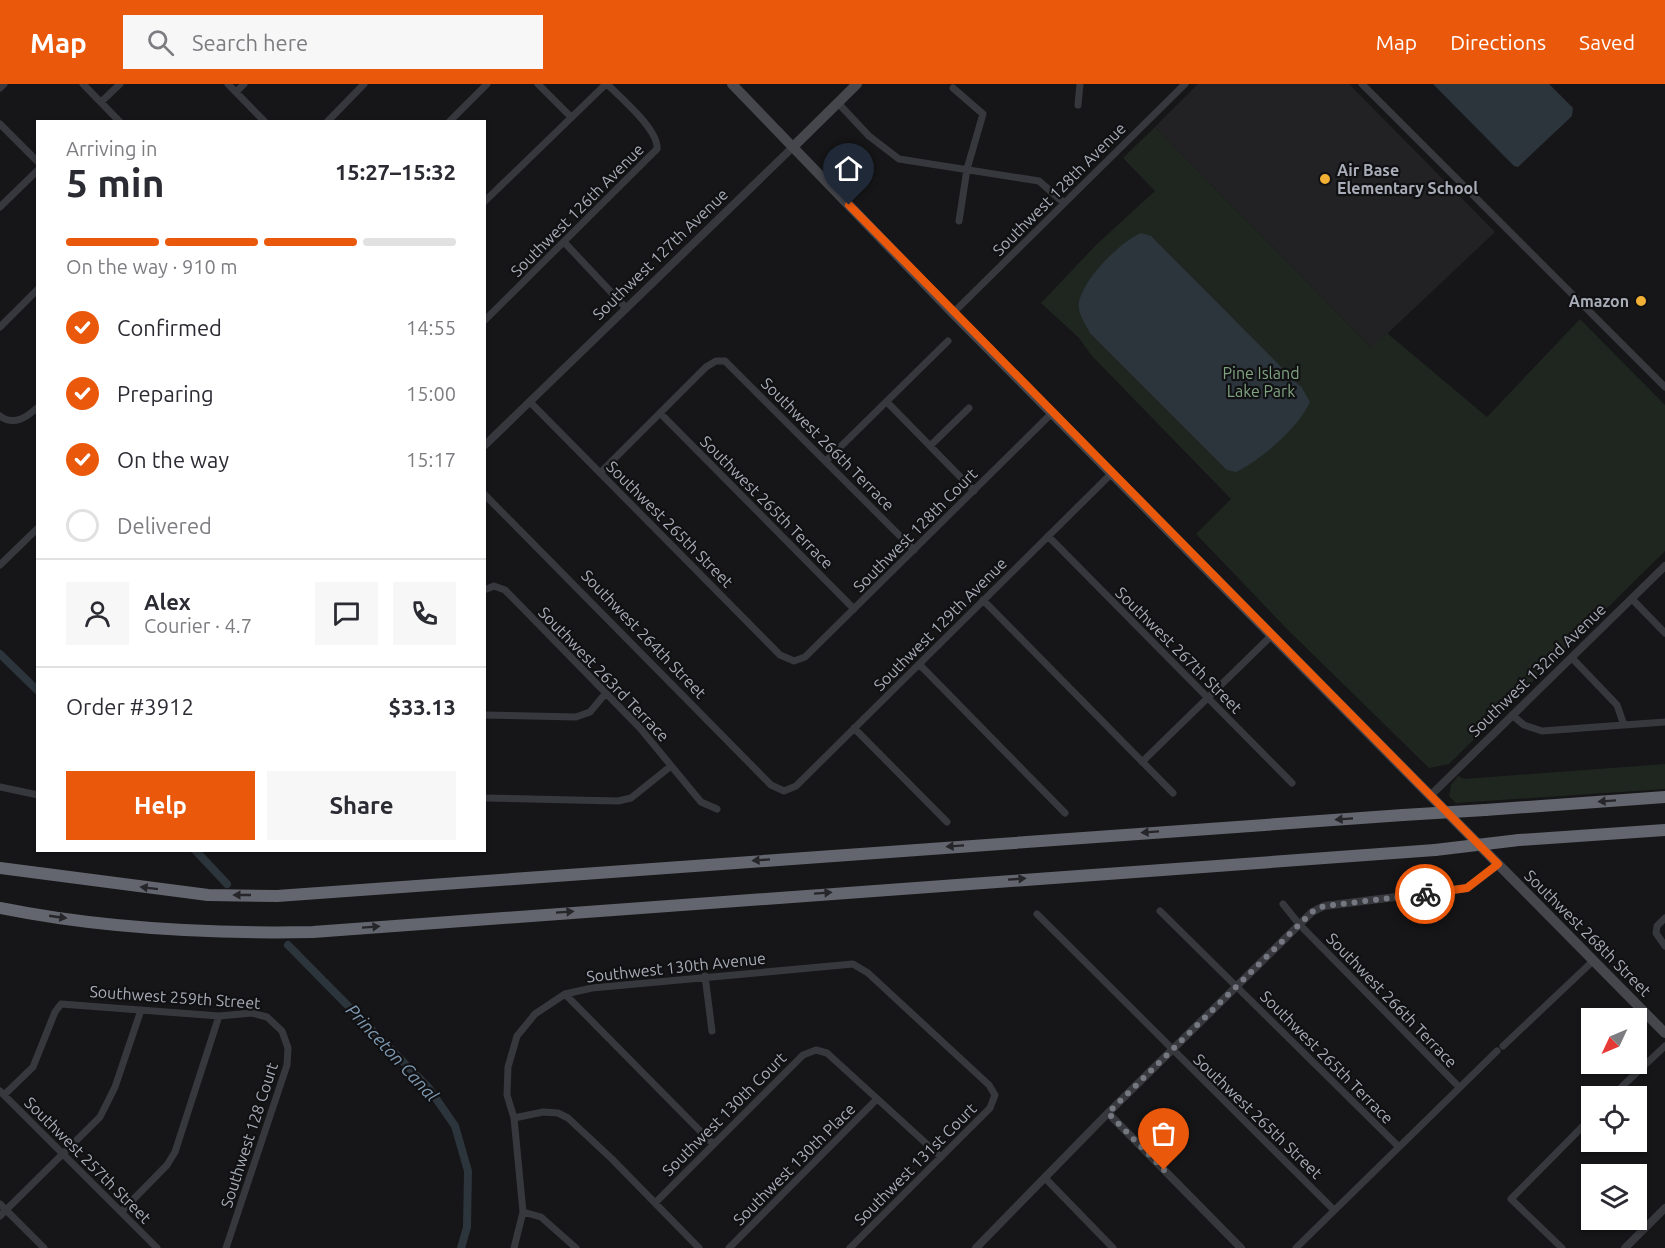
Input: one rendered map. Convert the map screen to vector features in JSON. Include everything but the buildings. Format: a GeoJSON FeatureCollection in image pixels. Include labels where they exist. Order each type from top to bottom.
{"type":"FeatureCollection","features":[{"type":"Feature","properties":{"kind":"highway"},"geometry":{"type":"LineString","coordinates":[[0,868],[208,895],[277,896],[1665,797]]}},
{"type":"Feature","properties":{"kind":"highway"},"geometry":{"type":"LineString","coordinates":[[0,908],[145,928],[245,933],[313,932],[1435,850],[1519,840],[1665,830]]}},
{"type":"Feature","properties":{"kind":"main road","name":"Southwest 268th Street"},"geometry":{"type":"LineString","coordinates":[[732,84],[1052,413],[1665,1033]]}},
{"type":"Feature","properties":{"kind":"main road","name":"Southwest 127th Avenue"},"geometry":{"type":"LineString","coordinates":[[793,147],[857,84]]}},
{"type":"Feature","properties":{"kind":"street"},"geometry":{"type":"LineString","coordinates":[[0,88],[4,84]]}},
{"type":"Feature","properties":{"kind":"street"},"geometry":{"type":"LineString","coordinates":[[83,84],[118,120]]}},
{"type":"Feature","properties":{"kind":"street"},"geometry":{"type":"LineString","coordinates":[[101,102],[120,84]]}},
{"type":"Feature","properties":{"kind":"street"},"geometry":{"type":"LineString","coordinates":[[228,84],[263,120]]}},
{"type":"Feature","properties":{"kind":"street"},"geometry":{"type":"LineString","coordinates":[[236,92],[244,84]]}},
{"type":"Feature","properties":{"kind":"street"},"geometry":{"type":"LineString","coordinates":[[329,120],[364,84]]}},
{"type":"Feature","properties":{"kind":"street"},"geometry":{"type":"LineString","coordinates":[[451,120],[487,84]]}},
{"type":"Feature","properties":{"kind":"street"},"geometry":{"type":"LineString","coordinates":[[538,84],[571,117]]}},
{"type":"Feature","properties":{"kind":"street"},"geometry":{"type":"LineString","coordinates":[[486,200],[607,84]]}},
{"type":"Feature","properties":{"kind":"street","name":"Southwest 126th Avenue"},"geometry":{"type":"LineString","coordinates":[[486,319],[653,155],[658,142],[652,131],[607,84]]}},
{"type":"Feature","properties":{"kind":"street"},"geometry":{"type":"LineString","coordinates":[[1078,105],[1080,84]]}},
{"type":"Feature","properties":{"kind":"street"},"geometry":{"type":"LineString","coordinates":[[1362,84],[1665,387]]}},
{"type":"Feature","properties":{"kind":"street","name":"Southwest 128th Avenue"},"geometry":{"type":"LineString","coordinates":[[954,313],[1179,86]]}},
{"type":"Feature","properties":{"kind":"street"},"geometry":{"type":"LineString","coordinates":[[953,88],[983,114],[967,169],[959,221]]}},
{"type":"Feature","properties":{"kind":"street"},"geometry":{"type":"LineString","coordinates":[[838,103],[869,136],[899,159],[1039,181],[1064,203]]}},
{"type":"Feature","properties":{"kind":"street"},"geometry":{"type":"LineString","coordinates":[[0,124],[36,160]]}},
{"type":"Feature","properties":{"kind":"street","name":"Southwest 127th Avenue"},"geometry":{"type":"LineString","coordinates":[[486,444],[793,147]]}},
{"type":"Feature","properties":{"kind":"street"},"geometry":{"type":"LineString","coordinates":[[0,207],[36,172]]}},
{"type":"Feature","properties":{"kind":"street"},"geometry":{"type":"LineString","coordinates":[[564,242],[626,308]]}},
{"type":"Feature","properties":{"kind":"street"},"geometry":{"type":"LineString","coordinates":[[0,327],[36,291]]}},
{"type":"Feature","properties":{"kind":"street"},"geometry":{"type":"LineString","coordinates":[[826,461],[948,342]]}},
{"type":"Feature","properties":{"kind":"street","name":"Southwest 266th Terrace"},"geometry":{"type":"LineString","coordinates":[[660,413],[706,367],[721,360],[734,367],[915,550]]}},
{"type":"Feature","properties":{"kind":"street","name":"Southwest 265th Street"},"geometry":{"type":"LineString","coordinates":[[530,402],[780,655],[794,661]]}},
{"type":"Feature","properties":{"kind":"street"},"geometry":{"type":"LineString","coordinates":[[887,402],[974,490]]}},
{"type":"Feature","properties":{"kind":"street"},"geometry":{"type":"LineString","coordinates":[[930,446],[969,408]]}},
{"type":"Feature","properties":{"kind":"street"},"geometry":{"type":"LineString","coordinates":[[0,416],[14,422],[26,418],[36,409]]}},
{"type":"Feature","properties":{"kind":"street"},"geometry":{"type":"LineString","coordinates":[[600,472],[660,413]]}},
{"type":"Feature","properties":{"kind":"street","name":"Southwest 265th Terrace"},"geometry":{"type":"LineString","coordinates":[[660,413],[854,609]]}},
{"type":"Feature","properties":{"kind":"street","name":"Southwest 128th Court"},"geometry":{"type":"LineString","coordinates":[[794,661],[805,657],[1052,413]]}},
{"type":"Feature","properties":{"kind":"street","name":"Southwest 129th Avenue"},"geometry":{"type":"LineString","coordinates":[[784,791],[796,786],[1112,473]]}},
{"type":"Feature","properties":{"kind":"street","name":"Southwest 264th Street"},"geometry":{"type":"LineString","coordinates":[[486,496],[771,785],[784,791]]}},
{"type":"Feature","properties":{"kind":"street"},"geometry":{"type":"LineString","coordinates":[[0,565],[36,530]]}},
{"type":"Feature","properties":{"kind":"street","name":"Southwest 267th Street"},"geometry":{"type":"LineString","coordinates":[[1048,536],[1292,783]]}},
{"type":"Feature","properties":{"kind":"street","name":"Southwest 132nd Avenue"},"geometry":{"type":"LineString","coordinates":[[1431,795],[1665,567]]}},
{"type":"Feature","properties":{"kind":"street","name":"Southwest 263rd Terrace"},"geometry":{"type":"LineString","coordinates":[[486,589],[494,586],[506,590],[640,728],[701,802],[717,808]]}},
{"type":"Feature","properties":{"kind":"street"},"geometry":{"type":"LineString","coordinates":[[1632,599],[1665,633]]}},
{"type":"Feature","properties":{"kind":"street"},"geometry":{"type":"LineString","coordinates":[[983,600],[1173,793]]}},
{"type":"Feature","properties":{"kind":"street"},"geometry":{"type":"LineString","coordinates":[[1142,762],[1272,635]]}},
{"type":"Feature","properties":{"kind":"street"},"geometry":{"type":"LineString","coordinates":[[1572,658],[1612,699],[1620,710],[1624,725]]}},
{"type":"Feature","properties":{"kind":"street"},"geometry":{"type":"LineString","coordinates":[[919,664],[1065,813]]}},
{"type":"Feature","properties":{"kind":"street"},"geometry":{"type":"LineString","coordinates":[[486,715],[576,717],[590,712],[606,694]]}},
{"type":"Feature","properties":{"kind":"street"},"geometry":{"type":"LineString","coordinates":[[1512,715],[1524,725],[1542,730],[1665,722]]}},
{"type":"Feature","properties":{"kind":"street"},"geometry":{"type":"LineString","coordinates":[[854,728],[947,822]]}},
{"type":"Feature","properties":{"kind":"street"},"geometry":{"type":"LineString","coordinates":[[486,798],[618,801],[631,798],[671,766]]}},
{"type":"Feature","properties":{"kind":"street"},"geometry":{"type":"LineString","coordinates":[[0,787],[36,795]]}},
{"type":"Feature","properties":{"kind":"street"},"geometry":{"type":"LineString","coordinates":[[982,1246],[1108,1113],[1312,912],[1324,906],[1467,888],[1498,864]]}},
{"type":"Feature","properties":{"kind":"street","name":"Southwest 266th Terrace"},"geometry":{"type":"LineString","coordinates":[[1283,904],[1299,924],[1459,1087]]}},
{"type":"Feature","properties":{"kind":"street","name":"Southwest 265th Terrace"},"geometry":{"type":"LineString","coordinates":[[1160,911],[1398,1146]]}},
{"type":"Feature","properties":{"kind":"street","name":"Southwest 265th Street"},"geometry":{"type":"LineString","coordinates":[[1037,914],[1333,1209]]}},
{"type":"Feature","properties":{"kind":"street"},"geometry":{"type":"LineString","coordinates":[[1665,918],[1657,926],[1656,933],[1665,946]]}},
{"type":"Feature","properties":{"kind":"street"},"geometry":{"type":"LineString","coordinates":[[1296,1248],[1333,1209],[1593,960]]}},
{"type":"Feature","properties":{"kind":"street","name":"Southwest 130th Avenue"},"geometry":{"type":"LineString","coordinates":[[514,1248],[523,1212],[514,1118],[507,1095],[508,1067],[517,1036],[535,1014],[566,994],[592,988],[705,976],[853,964],[877,981],[989,1085],[995,1095]]}},
{"type":"Feature","properties":{"kind":"street"},"geometry":{"type":"LineString","coordinates":[[705,976],[712,1031]]}},
{"type":"Feature","properties":{"kind":"street"},"geometry":{"type":"LineString","coordinates":[[566,994],[713,1144]]}},
{"type":"Feature","properties":{"kind":"street","name":"Southwest 259th Street"},"geometry":{"type":"LineString","coordinates":[[2,1093],[33,1067],[55,1012],[61,1004],[219,1016],[252,1013],[267,1017],[282,1031]]}},
{"type":"Feature","properties":{"kind":"street"},"geometry":{"type":"LineString","coordinates":[[0,1216],[100,1117],[109,1102],[141,1010]]}},
{"type":"Feature","properties":{"kind":"street"},"geometry":{"type":"LineString","coordinates":[[121,1212],[167,1165],[175,1152],[219,1016]]}},
{"type":"Feature","properties":{"kind":"street","name":"Southwest 128 Court"},"geometry":{"type":"LineString","coordinates":[[226,1248],[287,1065],[288,1048],[282,1031]]}},
{"type":"Feature","properties":{"kind":"street"},"geometry":{"type":"LineString","coordinates":[[1623,1086],[1665,1046]]}},
{"type":"Feature","properties":{"kind":"street","name":"Southwest 130th Court"},"geometry":{"type":"LineString","coordinates":[[655,1203],[803,1055],[816,1050],[827,1053],[877,1099]]}},
{"type":"Feature","properties":{"kind":"street","name":"Southwest 257th Street"},"geometry":{"type":"LineString","coordinates":[[2,1093],[157,1248]]}},
{"type":"Feature","properties":{"kind":"street","name":"Southwest 131st Court"},"geometry":{"type":"LineString","coordinates":[[853,1247],[990,1108],[995,1095]]}},
{"type":"Feature","properties":{"kind":"street"},"geometry":{"type":"LineString","coordinates":[[877,1099],[941,1157]]}},
{"type":"Feature","properties":{"kind":"street","name":"Southwest 130th Place"},"geometry":{"type":"LineString","coordinates":[[729,1248],[877,1099]]}},
{"type":"Feature","properties":{"kind":"street"},"geometry":{"type":"LineString","coordinates":[[514,1118],[543,1112],[558,1113],[568,1118],[699,1248]]}},
{"type":"Feature","properties":{"kind":"street"},"geometry":{"type":"LineString","coordinates":[[1108,1113],[1241,1248]]}},
{"type":"Feature","properties":{"kind":"street"},"geometry":{"type":"LineString","coordinates":[[1562,1248],[1511,1199],[1581,1128]]}},
{"type":"Feature","properties":{"kind":"street"},"geometry":{"type":"LineString","coordinates":[[1046,1179],[1113,1248]]}},
{"type":"Feature","properties":{"kind":"street"},"geometry":{"type":"LineString","coordinates":[[0,1204],[44,1248]]}},
{"type":"Feature","properties":{"kind":"street"},"geometry":{"type":"LineString","coordinates":[[1625,1248],[1665,1208]]}},
{"type":"Feature","properties":{"kind":"street"},"geometry":{"type":"LineString","coordinates":[[523,1212],[542,1217],[576,1248]]}},
{"type":"Feature","properties":{"kind":"shaded area","name":"Air Base Elementary School"},"geometry":{"type":"Polygon","coordinates":[[[1198,84],[1349,84],[1495,232],[1372,348],[1155,127],[1198,84]]]}},
{"type":"Feature","properties":{"kind":"shaded area"},"geometry":{"type":"Polygon","coordinates":[[[1433,84],[1549,84],[1573,108],[1572,116],[1518,167],[1514,166],[1433,84]]]}},
{"type":"Feature","properties":{"kind":"shaded area"},"geometry":{"type":"Polygon","coordinates":[[[1141,233],[1151,236],[1302,388],[1310,402],[1297,422],[1278,442],[1257,460],[1236,472],[1227,470],[1090,333],[1082,318],[1079,302],[1088,282],[1113,252],[1141,233]]]}},
{"type":"Feature","properties":{"kind":"green space","name":"Pine Island Lake Park"},"geometry":{"type":"Polygon","coordinates":[[[1155,127],[1371,347],[1387,333],[1487,417],[1580,319],[1665,405],[1665,551],[1449,764],[1429,768],[1287,629],[1196,534],[1231,499],[1092,356],[1079,338],[1041,303],[1097,244],[1155,191],[1123,158],[1155,127]]]}},
{"type":"Feature","properties":{"kind":"green space"},"geometry":{"type":"Polygon","coordinates":[[[1665,764],[1665,789],[1456,803],[1449,796],[1451,785],[1458,776],[1464,779],[1665,764]]]}},
{"type":"Feature","properties":{"kind":"waterway","name":"Princeton Canal"},"geometry":{"type":"LineString","coordinates":[[0,654],[36,689]]}},
{"type":"Feature","properties":{"kind":"waterway","name":"Princeton Canal"},"geometry":{"type":"LineString","coordinates":[[197,852],[227,884]]}},
{"type":"Feature","properties":{"kind":"waterway","name":"Princeton Canal"},"geometry":{"type":"LineString","coordinates":[[288,945],[428,1087],[455,1126],[468,1171],[467,1227],[461,1248]]}},
{"type":"Feature","properties":{"kind":"way so far"},"geometry":{"type":"LineString","coordinates":[[1164,1170],[1108,1113],[1312,912],[1324,906],[1425,894]]}},
{"type":"Feature","properties":{"kind":"place","name":"Air Base Elementary School"},"geometry":{"type":"Point","coordinates":[1325,179]}},
{"type":"Feature","properties":{"kind":"place","name":"Amazon"},"geometry":{"type":"Point","coordinates":[1641,301]}},
{"type":"Feature","properties":{"kind":"route"},"geometry":{"type":"LineString","coordinates":[[849,205],[1498,864],[1479,882],[1467,888],[1425,894]]}}]}
